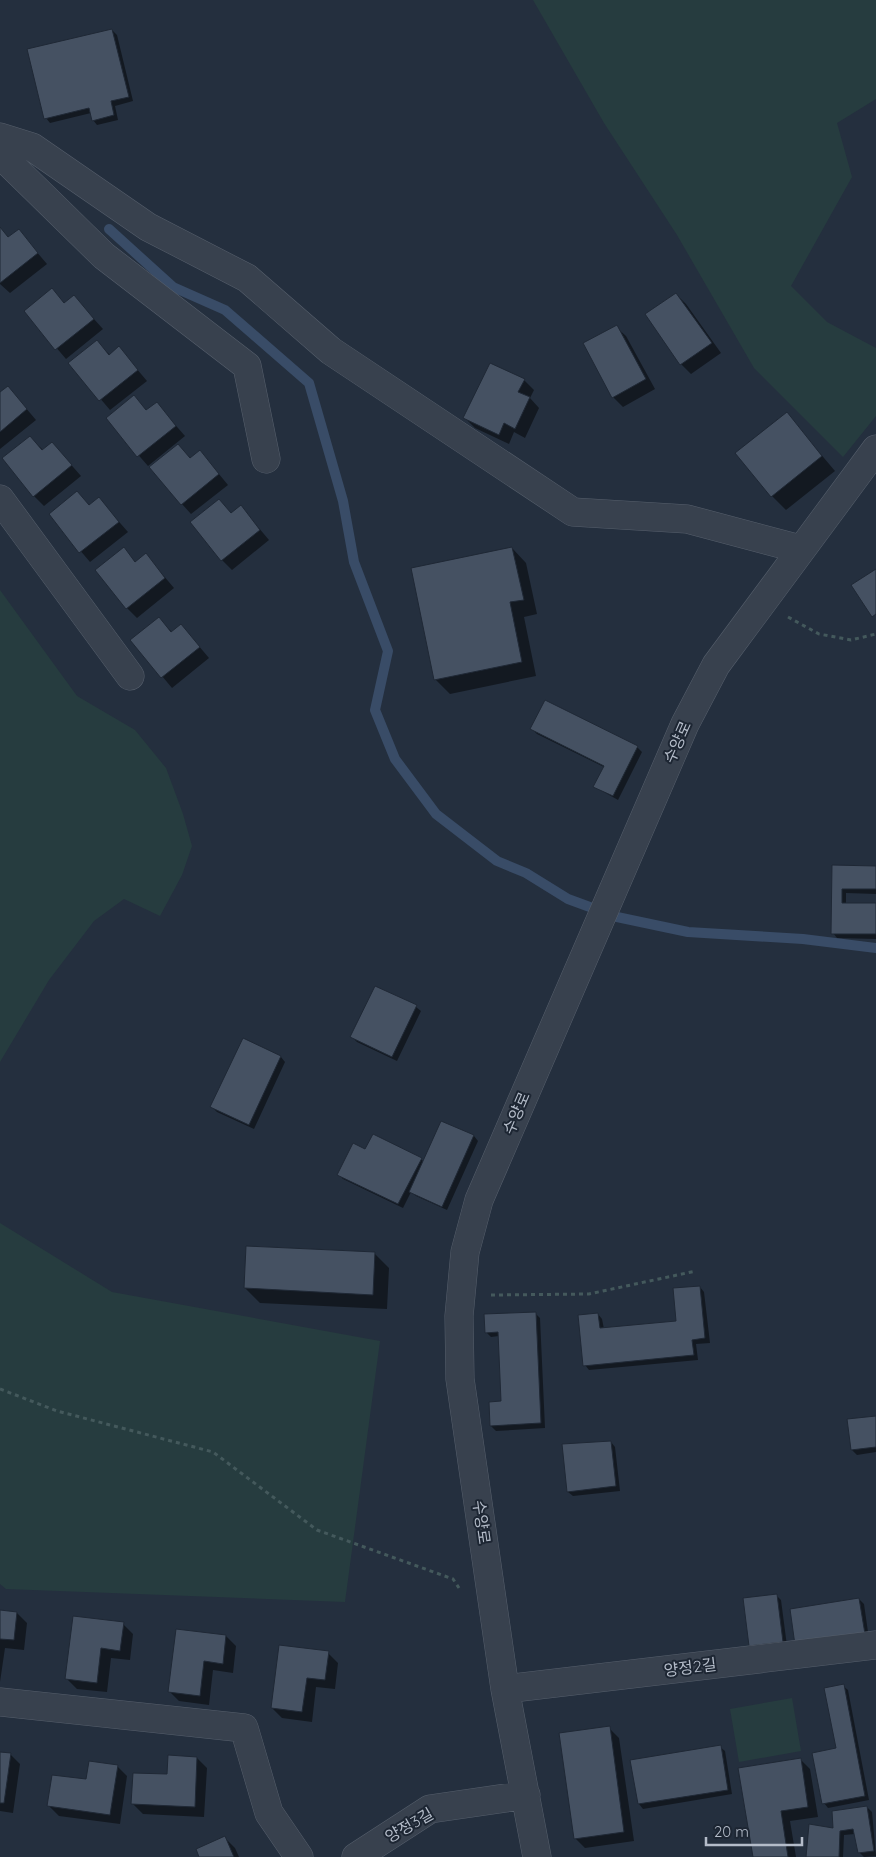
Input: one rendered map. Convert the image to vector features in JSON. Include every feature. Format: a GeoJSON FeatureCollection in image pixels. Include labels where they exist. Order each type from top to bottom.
{"type":"FeatureCollection","features":[{"type":"Feature","properties":{"kind":"street"},"geometry":{"type":"LineString","coordinates":[[2,151],[32,147],[148,227],[247,278],[331,351],[573,512],[687,519],[800,549]]}},
{"type":"Feature","properties":{"kind":"street"},"geometry":{"type":"LineString","coordinates":[[2,151],[104,256],[247,366],[266,459]]}},
{"type":"Feature","properties":{"kind":"street","name":"수양로"},"geometry":{"type":"LineString","coordinates":[[537,1857],[505,1689],[460,1379],[459,1316],[464,1252],[479,1200],[685,724],[716,665],[800,549],[876,449]]}},
{"type":"Feature","properties":{"kind":"street"},"geometry":{"type":"LineString","coordinates":[[0,499],[130,676]]}},
{"type":"Feature","properties":{"kind":"street","name":"양정2길"},"geometry":{"type":"LineString","coordinates":[[505,1689],[876,1645]]}},
{"type":"Feature","properties":{"kind":"street"},"geometry":{"type":"LineString","coordinates":[[0,1702],[244,1728],[269,1813],[299,1857]]}},
{"type":"Feature","properties":{"kind":"street","name":"양정3길"},"geometry":{"type":"LineString","coordinates":[[356,1857],[430,1809],[526,1795]]}},
{"type":"Feature","properties":{"kind":"path"},"geometry":{"type":"LineString","coordinates":[[764,598],[792,620],[819,634],[851,640],[876,634]]}},
{"type":"Feature","properties":{"kind":"path"},"geometry":{"type":"LineString","coordinates":[[461,1295],[589,1294],[696,1271]]}},
{"type":"Feature","properties":{"kind":"path"},"geometry":{"type":"LineString","coordinates":[[0,1389],[57,1411],[213,1452],[317,1530],[452,1579],[462,1593]]}},
{"type":"Feature","properties":{"kind":"green space"},"geometry":{"type":"Polygon","coordinates":[[[533,0],[876,0],[876,99],[837,123],[852,177],[791,286],[827,322],[876,348],[876,416],[843,457],[754,368],[677,235],[604,123],[533,0]]]}},
{"type":"Feature","properties":{"kind":"green space"},"geometry":{"type":"Polygon","coordinates":[[[0,590],[77,696],[135,730],[166,768],[183,814],[192,846],[182,875],[160,916],[124,899],[94,921],[49,980],[0,1062],[0,590]]]}},
{"type":"Feature","properties":{"kind":"green space"},"geometry":{"type":"Polygon","coordinates":[[[0,1223],[112,1292],[380,1341],[345,1602],[6,1589],[0,1584],[0,1223]]]}},
{"type":"Feature","properties":{"kind":"green space"},"geometry":{"type":"Polygon","coordinates":[[[792,1698],[801,1751],[739,1762],[730,1709],[792,1698]]]}},
{"type":"Feature","properties":{"kind":"building"},"geometry":{"type":"Polygon","coordinates":[[[112,29],[129,97],[111,101],[114,115],[92,121],[89,108],[44,119],[27,49],[112,29]]]}},
{"type":"Feature","properties":{"kind":"building"},"geometry":{"type":"Polygon","coordinates":[[[0,227],[8,237],[19,229],[38,253],[0,283],[0,227]]]}},
{"type":"Feature","properties":{"kind":"building"},"geometry":{"type":"Polygon","coordinates":[[[52,288],[64,303],[74,295],[94,319],[55,350],[24,311],[52,288]]]}},
{"type":"Feature","properties":{"kind":"building"},"geometry":{"type":"Polygon","coordinates":[[[676,293],[712,343],[680,365],[645,314],[676,293]]]}},
{"type":"Feature","properties":{"kind":"building"},"geometry":{"type":"Polygon","coordinates":[[[617,325],[646,379],[612,398],[583,343],[617,325]]]}},
{"type":"Feature","properties":{"kind":"building"},"geometry":{"type":"Polygon","coordinates":[[[97,340],[109,355],[119,346],[138,370],[99,401],[68,363],[97,340]]]}},
{"type":"Feature","properties":{"kind":"building"},"geometry":{"type":"Polygon","coordinates":[[[490,363],[525,379],[518,392],[530,397],[515,429],[504,423],[499,435],[463,418],[490,363]]]}},
{"type":"Feature","properties":{"kind":"building"},"geometry":{"type":"Polygon","coordinates":[[[8,386],[27,409],[0,432],[0,392],[8,386]]]}},
{"type":"Feature","properties":{"kind":"building"},"geometry":{"type":"Polygon","coordinates":[[[134,395],[146,410],[157,402],[176,426],[137,457],[106,418],[134,395]]]}},
{"type":"Feature","properties":{"kind":"building"},"geometry":{"type":"Polygon","coordinates":[[[787,412],[822,456],[771,497],[735,453],[787,412]]]}},
{"type":"Feature","properties":{"kind":"building"},"geometry":{"type":"Polygon","coordinates":[[[30,436],[42,450],[52,442],[72,465],[33,497],[2,458],[30,436]]]}},
{"type":"Feature","properties":{"kind":"building"},"geometry":{"type":"Polygon","coordinates":[[[178,444],[190,458],[200,450],[219,474],[181,505],[149,467],[178,444]]]}},
{"type":"Feature","properties":{"kind":"building"},"geometry":{"type":"Polygon","coordinates":[[[77,491],[89,505],[99,497],[119,522],[79,553],[49,514],[77,491]]]}},
{"type":"Feature","properties":{"kind":"building"},"geometry":{"type":"Polygon","coordinates":[[[219,499],[231,513],[241,505],[260,530],[221,561],[190,522],[219,499]]]}},
{"type":"Feature","properties":{"kind":"building"},"geometry":{"type":"Polygon","coordinates":[[[124,547],[135,562],[146,553],[165,578],[126,609],[95,570],[124,547]]]}},
{"type":"Feature","properties":{"kind":"building"},"geometry":{"type":"Polygon","coordinates":[[[512,547],[524,600],[510,602],[522,662],[434,680],[411,568],[512,547]]]}},
{"type":"Feature","properties":{"kind":"building"},"geometry":{"type":"Polygon","coordinates":[[[876,569],[876,614],[872,617],[851,585],[876,569]]]}},
{"type":"Feature","properties":{"kind":"building"},"geometry":{"type":"Polygon","coordinates":[[[159,617],[171,632],[181,624],[200,647],[161,678],[130,640],[159,617]]]}},
{"type":"Feature","properties":{"kind":"building"},"geometry":{"type":"Polygon","coordinates":[[[545,700],[638,746],[613,796],[593,787],[604,766],[530,729],[545,700]]]}},
{"type":"Feature","properties":{"kind":"building"},"geometry":{"type":"Polygon","coordinates":[[[832,865],[876,866],[876,889],[842,889],[842,903],[876,903],[876,934],[831,934],[832,865]]]}},
{"type":"Feature","properties":{"kind":"building"},"geometry":{"type":"Polygon","coordinates":[[[375,986],[417,1005],[392,1057],[350,1037],[375,986]]]}},
{"type":"Feature","properties":{"kind":"building"},"geometry":{"type":"Polygon","coordinates":[[[243,1038],[281,1056],[249,1125],[210,1107],[243,1038]]]}},
{"type":"Feature","properties":{"kind":"building"},"geometry":{"type":"Polygon","coordinates":[[[441,1121],[474,1135],[442,1207],[409,1192],[441,1121]]]}},
{"type":"Feature","properties":{"kind":"building"},"geometry":{"type":"Polygon","coordinates":[[[373,1134],[422,1158],[398,1204],[337,1175],[353,1143],[365,1149],[373,1134]]]}},
{"type":"Feature","properties":{"kind":"building"},"geometry":{"type":"Polygon","coordinates":[[[246,1246],[375,1252],[373,1295],[244,1288],[246,1246]]]}},
{"type":"Feature","properties":{"kind":"building"},"geometry":{"type":"Polygon","coordinates":[[[700,1286],[705,1338],[692,1340],[694,1355],[583,1366],[578,1315],[598,1313],[600,1328],[676,1321],[673,1288],[700,1286]]]}},
{"type":"Feature","properties":{"kind":"building"},"geometry":{"type":"Polygon","coordinates":[[[536,1312],[541,1423],[490,1426],[489,1402],[501,1401],[498,1332],[485,1333],[484,1314],[536,1312]]]}},
{"type":"Feature","properties":{"kind":"building"},"geometry":{"type":"Polygon","coordinates":[[[876,1416],[876,1447],[851,1450],[847,1419],[876,1416]]]}},
{"type":"Feature","properties":{"kind":"building"},"geometry":{"type":"Polygon","coordinates":[[[611,1441],[616,1486],[567,1492],[562,1444],[611,1441]]]}},
{"type":"Feature","properties":{"kind":"building"},"geometry":{"type":"Polygon","coordinates":[[[777,1594],[783,1642],[749,1646],[743,1598],[777,1594]]]}},
{"type":"Feature","properties":{"kind":"building"},"geometry":{"type":"Polygon","coordinates":[[[859,1598],[865,1634],[795,1645],[790,1609],[859,1598]]]}},
{"type":"Feature","properties":{"kind":"building"},"geometry":{"type":"Polygon","coordinates":[[[0,1610],[17,1612],[14,1640],[0,1639],[0,1610]]]}},
{"type":"Feature","properties":{"kind":"building"},"geometry":{"type":"Polygon","coordinates":[[[73,1616],[124,1622],[120,1651],[101,1648],[97,1683],[65,1679],[73,1616]]]}},
{"type":"Feature","properties":{"kind":"building"},"geometry":{"type":"Polygon","coordinates":[[[176,1629],[226,1635],[223,1664],[204,1661],[200,1696],[168,1692],[176,1629]]]}},
{"type":"Feature","properties":{"kind":"building"},"geometry":{"type":"Polygon","coordinates":[[[279,1645],[329,1651],[325,1680],[307,1678],[302,1712],[271,1708],[279,1645]]]}},
{"type":"Feature","properties":{"kind":"building"},"geometry":{"type":"Polygon","coordinates":[[[844,1684],[865,1796],[822,1804],[812,1753],[836,1748],[824,1688],[844,1684]]]}},
{"type":"Feature","properties":{"kind":"building"},"geometry":{"type":"Polygon","coordinates":[[[610,1726],[624,1832],[574,1839],[559,1733],[610,1726]]]}},
{"type":"Feature","properties":{"kind":"building"},"geometry":{"type":"Polygon","coordinates":[[[721,1745],[728,1790],[638,1804],[630,1760],[721,1745]]]}},
{"type":"Feature","properties":{"kind":"building"},"geometry":{"type":"Polygon","coordinates":[[[0,1752],[11,1753],[4,1803],[0,1803],[0,1752]]]}},
{"type":"Feature","properties":{"kind":"building"},"geometry":{"type":"Polygon","coordinates":[[[168,1755],[197,1757],[195,1807],[131,1804],[133,1773],[167,1774],[168,1755]]]}},
{"type":"Feature","properties":{"kind":"building"},"geometry":{"type":"Polygon","coordinates":[[[801,1758],[808,1807],[781,1811],[788,1857],[753,1857],[738,1768],[801,1758]]]}},
{"type":"Feature","properties":{"kind":"building"},"geometry":{"type":"Polygon","coordinates":[[[89,1761],[118,1765],[110,1815],[47,1806],[52,1775],[86,1779],[89,1761]]]}},
{"type":"Feature","properties":{"kind":"building"},"geometry":{"type":"Polygon","coordinates":[[[867,1806],[874,1851],[858,1853],[853,1829],[840,1831],[839,1857],[806,1857],[809,1824],[833,1828],[832,1811],[867,1806]]]}},
{"type":"Feature","properties":{"kind":"building"},"geometry":{"type":"Polygon","coordinates":[[[225,1836],[234,1857],[199,1857],[196,1849],[225,1836]]]}},
{"type":"Feature","properties":{"kind":"waterway"},"geometry":{"type":"LineString","coordinates":[[109,229],[173,287],[225,310],[309,383],[343,501],[354,562],[388,651],[375,710],[395,759],[436,814],[497,861],[526,873],[568,899],[617,917],[688,932],[803,939],[876,948]]}}]}
